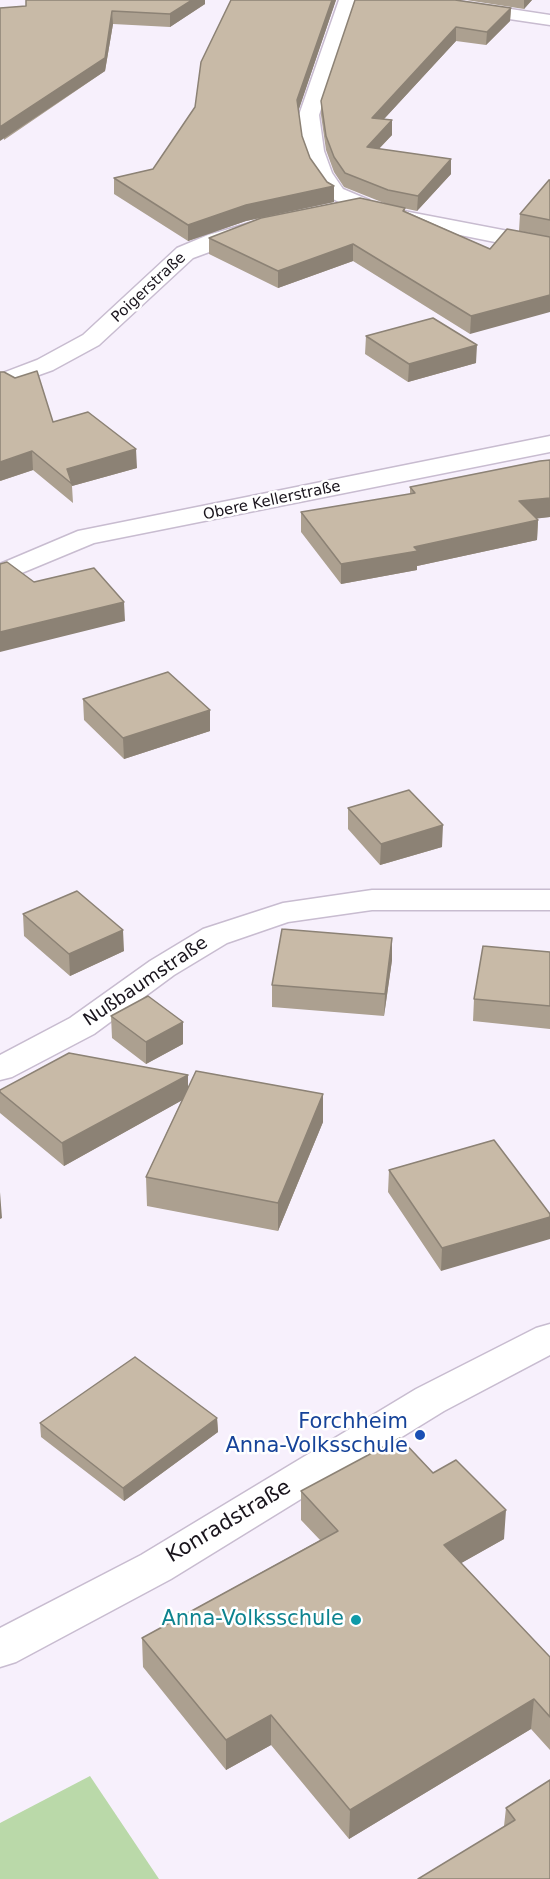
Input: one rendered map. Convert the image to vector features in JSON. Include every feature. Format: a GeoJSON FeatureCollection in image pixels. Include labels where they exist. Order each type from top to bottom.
{"type":"FeatureCollection","features":[{"type":"Feature","properties":{"kind":"street"},"geometry":{"type":"LineString","coordinates":[[348,0],[309,115],[314,151],[322,173],[336,193],[361,205],[405,217],[550,246]]}},
{"type":"Feature","properties":{"kind":"street"},"geometry":{"type":"LineString","coordinates":[[414,0],[550,20]]}},
{"type":"Feature","properties":{"kind":"street"},"geometry":{"type":"LineString","coordinates":[[308,216],[361,205]]}},
{"type":"Feature","properties":{"kind":"street","name":"Poigerstraße"},"geometry":{"type":"LineString","coordinates":[[0,382],[45,366],[91,340],[185,253],[216,240],[265,226]]}},
{"type":"Feature","properties":{"kind":"street","name":"Obere Kellerstraße"},"geometry":{"type":"LineString","coordinates":[[0,574],[87,537],[550,444]]}},
{"type":"Feature","properties":{"kind":"street","name":"Nußbaumstraße"},"geometry":{"type":"LineString","coordinates":[[0,1069],[82,1026],[162,968],[214,936],[283,913],[372,900],[550,900]]}},
{"type":"Feature","properties":{"kind":"street","name":"Konradstraße"},"geometry":{"type":"LineString","coordinates":[[0,1648],[156,1567],[429,1400],[550,1338]]}},
{"type":"Feature","properties":{"kind":"green space"},"geometry":{"type":"Polygon","coordinates":[[[90,1776],[159,1879],[0,1879],[0,1823],[90,1776]]]}},
{"type":"Feature","properties":{"kind":"building"},"geometry":{"type":"Polygon","coordinates":[[[26,0],[192,0],[170,14],[112,11],[105,58],[0,127],[0,8],[26,6],[26,0]]]}},
{"type":"Feature","properties":{"kind":"building"},"geometry":{"type":"Polygon","coordinates":[[[231,0],[332,0],[297,100],[302,136],[310,158],[327,182],[334,186],[246,205],[188,225],[114,178],[153,169],[195,107],[201,62],[231,0]]]}},
{"type":"Feature","properties":{"kind":"building"},"geometry":{"type":"Polygon","coordinates":[[[355,0],[455,0],[511,8],[487,32],[456,27],[372,118],[392,120],[367,147],[451,159],[418,196],[388,190],[345,173],[334,157],[326,136],[321,101],[355,0]]]}},
{"type":"Feature","properties":{"kind":"building"},"geometry":{"type":"Polygon","coordinates":[[[549,180],[550,220],[520,214],[549,180]]]}},
{"type":"Feature","properties":{"kind":"building"},"geometry":{"type":"Polygon","coordinates":[[[360,198],[405,208],[403,211],[490,249],[507,229],[550,237],[550,295],[471,316],[353,244],[278,271],[209,238],[261,218],[360,198]]]}},
{"type":"Feature","properties":{"kind":"building"},"geometry":{"type":"Polygon","coordinates":[[[433,318],[477,345],[409,364],[366,336],[433,318]]]}},
{"type":"Feature","properties":{"kind":"building"},"geometry":{"type":"Polygon","coordinates":[[[37,371],[53,422],[88,412],[136,449],[67,469],[72,484],[32,451],[0,462],[0,372],[15,378],[37,371]]]}},
{"type":"Feature","properties":{"kind":"building"},"geometry":{"type":"Polygon","coordinates":[[[550,460],[550,498],[519,501],[538,520],[414,547],[418,551],[341,564],[301,512],[415,493],[410,487],[550,460]]]}},
{"type":"Feature","properties":{"kind":"building"},"geometry":{"type":"Polygon","coordinates":[[[7,562],[34,582],[94,568],[124,602],[0,632],[0,564],[7,562]]]}},
{"type":"Feature","properties":{"kind":"building"},"geometry":{"type":"Polygon","coordinates":[[[168,672],[210,710],[123,738],[83,699],[168,672]]]}},
{"type":"Feature","properties":{"kind":"building"},"geometry":{"type":"Polygon","coordinates":[[[409,790],[443,825],[381,844],[348,808],[409,790]]]}},
{"type":"Feature","properties":{"kind":"building"},"geometry":{"type":"Polygon","coordinates":[[[77,891],[123,930],[69,954],[23,914],[77,891]]]}},
{"type":"Feature","properties":{"kind":"building"},"geometry":{"type":"Polygon","coordinates":[[[282,929],[392,938],[385,994],[272,985],[282,929]]]}},
{"type":"Feature","properties":{"kind":"building"},"geometry":{"type":"Polygon","coordinates":[[[483,946],[550,952],[550,1006],[474,999],[483,946]]]}},
{"type":"Feature","properties":{"kind":"building"},"geometry":{"type":"Polygon","coordinates":[[[148,996],[183,1022],[146,1042],[111,1016],[148,996]]]}},
{"type":"Feature","properties":{"kind":"building"},"geometry":{"type":"Polygon","coordinates":[[[69,1053],[188,1075],[62,1143],[0,1090],[69,1053]]]}},
{"type":"Feature","properties":{"kind":"building"},"geometry":{"type":"Polygon","coordinates":[[[196,1071],[323,1094],[278,1203],[146,1177],[196,1071]]]}},
{"type":"Feature","properties":{"kind":"building"},"geometry":{"type":"Polygon","coordinates":[[[494,1140],[550,1217],[442,1248],[389,1170],[494,1140]]]}},
{"type":"Feature","properties":{"kind":"building"},"geometry":{"type":"Polygon","coordinates":[[[135,1357],[217,1418],[123,1488],[40,1423],[135,1357]]]}},
{"type":"Feature","properties":{"kind":"building","name":"Anna-Volksschule"},"geometry":{"type":"Polygon","coordinates":[[[400,1438],[433,1473],[456,1460],[506,1510],[444,1545],[550,1657],[550,1717],[534,1699],[350,1810],[271,1715],[226,1740],[142,1638],[338,1531],[301,1491],[400,1438]]]}},
{"type":"Feature","properties":{"kind":"building"},"geometry":{"type":"Polygon","coordinates":[[[550,1780],[550,1879],[418,1879],[515,1820],[506,1808],[550,1780]]]}},
{"type":"Feature","properties":{"kind":"place","name":"Forchheim Anna-Volksschule"},"geometry":{"type":"Point","coordinates":[420,1435]}},
{"type":"Feature","properties":{"kind":"place","name":"Anna-Volksschule"},"geometry":{"type":"Point","coordinates":[356,1620]}}]}
